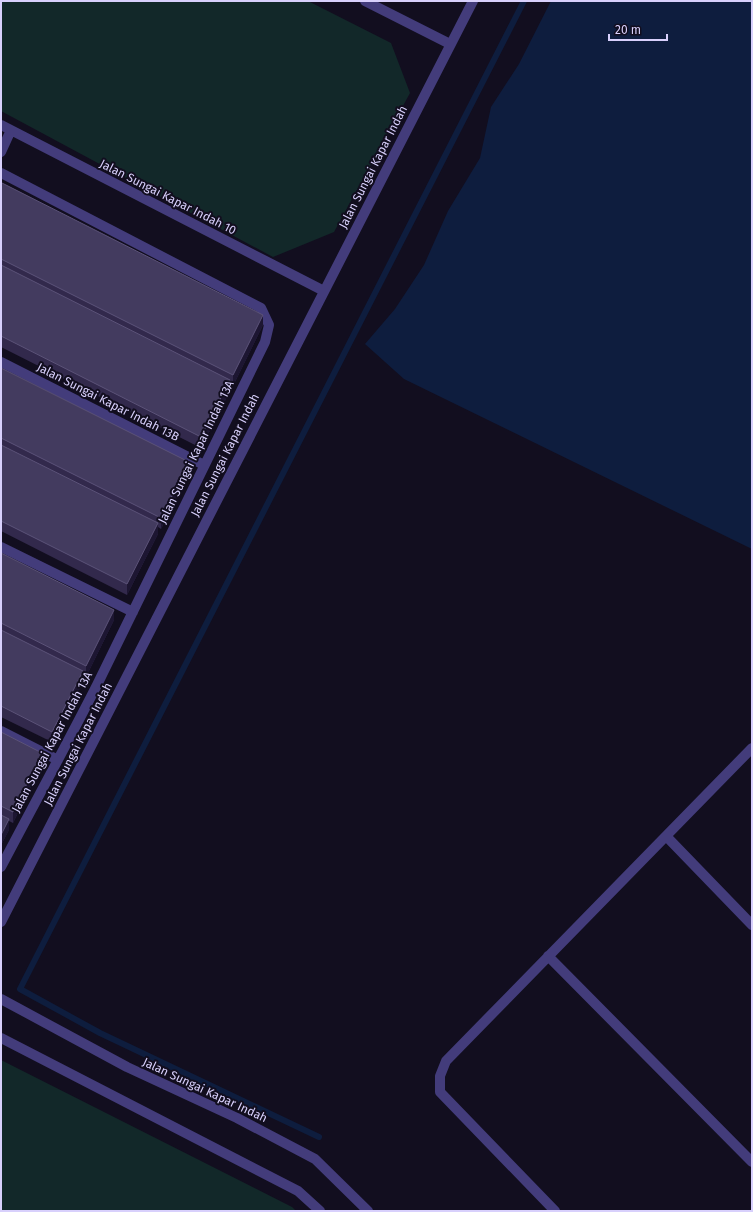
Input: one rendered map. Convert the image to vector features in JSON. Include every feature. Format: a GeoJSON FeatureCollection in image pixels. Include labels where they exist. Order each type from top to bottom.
{"type":"FeatureCollection","features":[{"type":"Feature","properties":{"kind":"street"},"geometry":{"type":"LineString","coordinates":[[365,1],[450,44]]}},
{"type":"Feature","properties":{"kind":"street","name":"Jalan Sungai Kapar Indah"},"geometry":{"type":"LineString","coordinates":[[1,922],[473,1]]}},
{"type":"Feature","properties":{"kind":"street","name":"Jalan Sungai Kapar Indah 10"},"geometry":{"type":"LineString","coordinates":[[1,125],[324,291]]}},
{"type":"Feature","properties":{"kind":"street"},"geometry":{"type":"LineString","coordinates":[[1,152],[11,130]]}},
{"type":"Feature","properties":{"kind":"street","name":"Jalan Sungai Kapar Indah 13A"},"geometry":{"type":"LineString","coordinates":[[1,173],[261,308],[269,325],[265,342],[133,612],[58,760],[1,867]]}},
{"type":"Feature","properties":{"kind":"street","name":"Jalan Sungai Kapar Indah 13B"},"geometry":{"type":"LineString","coordinates":[[1,362],[204,465]]}},
{"type":"Feature","properties":{"kind":"street"},"geometry":{"type":"LineString","coordinates":[[1,547],[133,612]]}},
{"type":"Feature","properties":{"kind":"street"},"geometry":{"type":"LineString","coordinates":[[1,731],[58,760]]}},
{"type":"Feature","properties":{"kind":"street"},"geometry":{"type":"LineString","coordinates":[[555,1211],[440,1092],[440,1076],[446,1061],[752,748]]}},
{"type":"Feature","properties":{"kind":"street"},"geometry":{"type":"LineString","coordinates":[[666,836],[752,925]]}},
{"type":"Feature","properties":{"kind":"street"},"geometry":{"type":"LineString","coordinates":[[548,956],[752,1162]]}},
{"type":"Feature","properties":{"kind":"street","name":"Jalan Sungai Kapar Indah"},"geometry":{"type":"LineString","coordinates":[[1,999],[127,1067],[236,1118],[315,1159],[368,1211]]}},
{"type":"Feature","properties":{"kind":"street"},"geometry":{"type":"LineString","coordinates":[[1,1038],[298,1191],[320,1211]]}},
{"type":"Feature","properties":{"kind":"green space"},"geometry":{"type":"Polygon","coordinates":[[[1,1],[308,1],[391,43],[410,93],[334,232],[273,257],[1,111],[1,1]]]}},
{"type":"Feature","properties":{"kind":"green space"},"geometry":{"type":"Polygon","coordinates":[[[1,1060],[292,1207],[296,1211],[1,1211],[1,1060]]]}},
{"type":"Feature","properties":{"kind":"water"},"geometry":{"type":"Polygon","coordinates":[[[551,1],[752,1],[752,549],[404,379],[365,344],[395,309],[424,265],[448,211],[480,158],[491,107],[519,64],[551,1]]]}},
{"type":"Feature","properties":{"kind":"building"},"geometry":{"type":"Polygon","coordinates":[[[2,183],[263,315],[233,375],[1,259],[2,183]]]}},
{"type":"Feature","properties":{"kind":"building"},"geometry":{"type":"Polygon","coordinates":[[[1,265],[230,380],[201,437],[1,336],[1,265]]]}},
{"type":"Feature","properties":{"kind":"building"},"geometry":{"type":"Polygon","coordinates":[[[1,368],[189,462],[161,518],[1,438],[1,368]]]}},
{"type":"Feature","properties":{"kind":"building"},"geometry":{"type":"Polygon","coordinates":[[[1,445],[158,523],[127,584],[1,521],[1,445]]]}},
{"type":"Feature","properties":{"kind":"building"},"geometry":{"type":"Polygon","coordinates":[[[1,553],[114,610],[86,666],[1,623],[1,553]]]}},
{"type":"Feature","properties":{"kind":"building"},"geometry":{"type":"Polygon","coordinates":[[[1,630],[83,671],[52,732],[1,706],[1,630]]]}},
{"type":"Feature","properties":{"kind":"building"},"geometry":{"type":"Polygon","coordinates":[[[1,732],[42,753],[13,812],[1,806],[1,732]]]}},
{"type":"Feature","properties":{"kind":"building"},"geometry":{"type":"Polygon","coordinates":[[[1,815],[9,819],[1,835],[1,815]]]}},
{"type":"Feature","properties":{"kind":"waterway"},"geometry":{"type":"LineString","coordinates":[[319,1137],[100,1033],[20,989],[524,1]]}}]}
